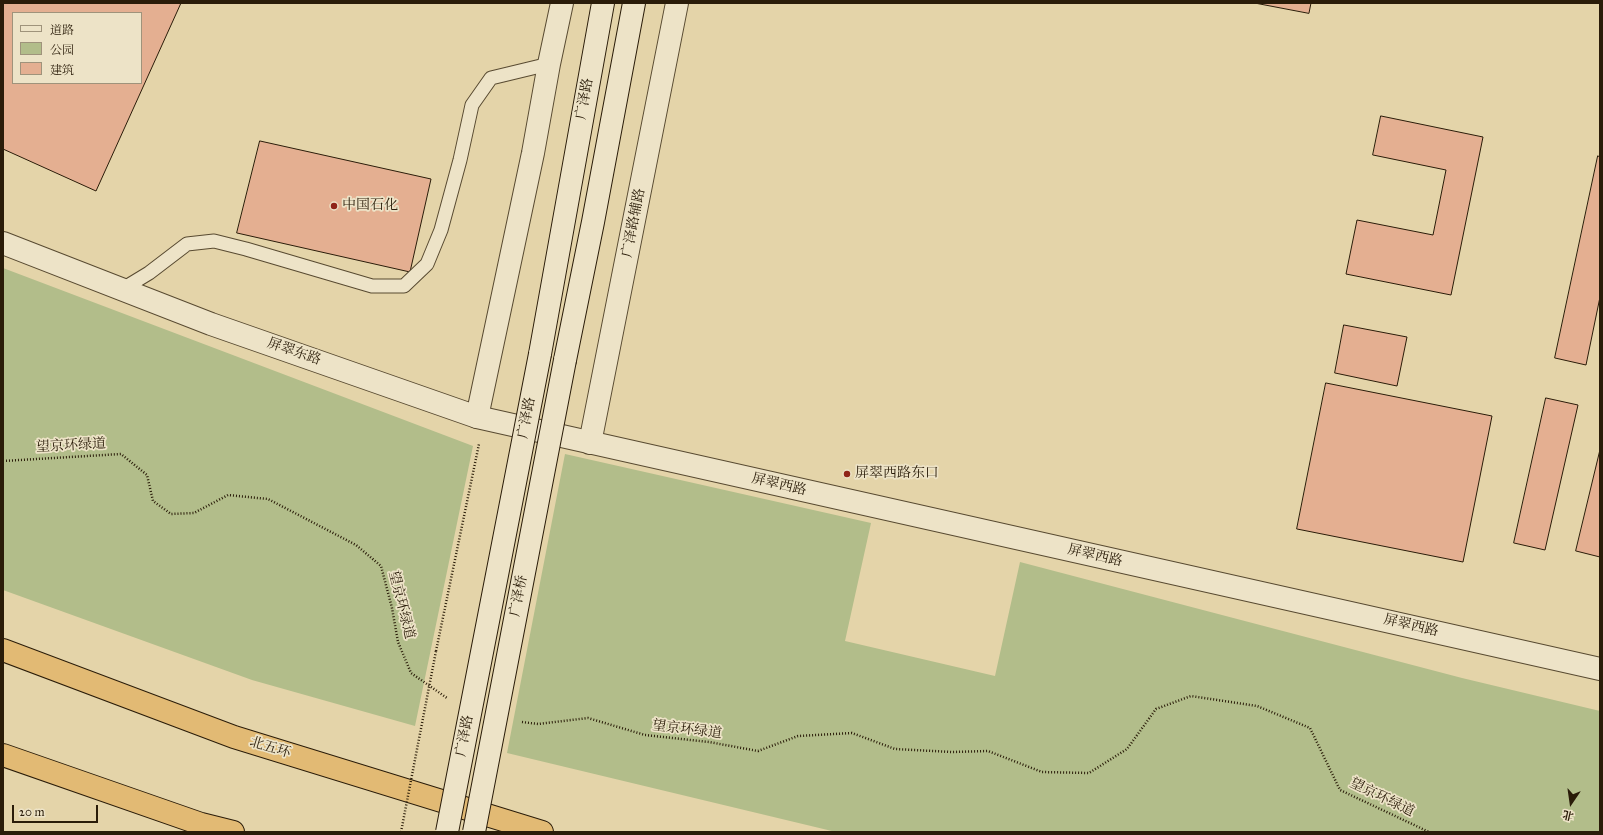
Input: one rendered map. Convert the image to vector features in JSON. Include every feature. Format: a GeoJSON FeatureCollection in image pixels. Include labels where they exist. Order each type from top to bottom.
{"type":"FeatureCollection","features":[{"type":"Feature","properties":{"kind":"highway","name":"北五环"},"geometry":{"type":"LineString","coordinates":[[3,650],[234,737],[542,832]]}},
{"type":"Feature","properties":{"kind":"highway"},"geometry":{"type":"LineString","coordinates":[[3,756],[201,824],[233,832]]}},
{"type":"Feature","properties":{"kind":"street"},"geometry":{"type":"LineString","coordinates":[[481,418],[562,3]]}},
{"type":"Feature","properties":{"kind":"street","name":"广泽路"},"geometry":{"type":"LineString","coordinates":[[446,832],[540,354],[603,3]]}},
{"type":"Feature","properties":{"kind":"street","name":"广泽桥"},"geometry":{"type":"LineString","coordinates":[[474,832],[593,222],[634,3]]}},
{"type":"Feature","properties":{"kind":"street","name":"广泽路辅路"},"geometry":{"type":"LineString","coordinates":[[590,443],[677,3]]}},
{"type":"Feature","properties":{"kind":"street","name":"屏翠东路"},"geometry":{"type":"LineString","coordinates":[[3,243],[121,290],[481,418],[590,443]]}},
{"type":"Feature","properties":{"kind":"street","name":"屏翠西路"},"geometry":{"type":"LineString","coordinates":[[590,443],[1600,668]]}},
{"type":"Feature","properties":{"kind":"lane"},"geometry":{"type":"LineString","coordinates":[[121,290],[149,273],[187,244],[214,241],[372,286],[404,286],[427,264],[441,230],[460,160],[472,105],[491,78],[549,64]]}},
{"type":"Feature","properties":{"kind":"path"},"geometry":{"type":"LineString","coordinates":[[401,832],[481,418]]}},
{"type":"Feature","properties":{"kind":"path","name":"望京环绿道"},"geometry":{"type":"LineString","coordinates":[[3,461],[121,454],[147,475],[153,501],[170,514],[194,513],[228,495],[268,499],[356,545],[381,566],[392,608],[398,642],[411,673],[451,700]]}},
{"type":"Feature","properties":{"kind":"path","name":"望京环绿道"},"geometry":{"type":"LineString","coordinates":[[517,722],[538,724],[588,718],[646,735],[710,742],[758,751],[798,736],[852,733],[895,749],[988,752],[1042,772],[1089,773],[1126,749],[1156,709],[1191,696],[1257,706],[1310,728],[1340,790],[1429,832]]}},
{"type":"Feature","properties":{"kind":"green space"},"geometry":{"type":"Polygon","coordinates":[[[3,268],[473,446],[415,726],[252,680],[3,590],[3,268]]]}},
{"type":"Feature","properties":{"kind":"green space"},"geometry":{"type":"Polygon","coordinates":[[[565,454],[871,523],[845,641],[995,676],[1020,562],[1462,678],[1600,711],[1600,832],[836,832],[507,753],[565,454]]]}},
{"type":"Feature","properties":{"kind":"building"},"geometry":{"type":"Polygon","coordinates":[[[3,3],[181,3],[96,191],[3,149],[3,3]]]}},
{"type":"Feature","properties":{"kind":"building"},"geometry":{"type":"Polygon","coordinates":[[[1255,3],[1311,3],[1309,13],[1255,3]]]}},
{"type":"Feature","properties":{"kind":"building"},"geometry":{"type":"Polygon","coordinates":[[[1381,116],[1483,137],[1451,295],[1346,274],[1357,220],[1433,235],[1446,170],[1373,155],[1381,116]]]}},
{"type":"Feature","properties":{"kind":"building","name":"中国石化"},"geometry":{"type":"Polygon","coordinates":[[[260,141],[431,179],[410,272],[237,233],[260,141]]]}},
{"type":"Feature","properties":{"kind":"building"},"geometry":{"type":"Polygon","coordinates":[[[1598,156],[1600,157],[1600,297],[1586,365],[1555,358],[1598,156]]]}},
{"type":"Feature","properties":{"kind":"building"},"geometry":{"type":"Polygon","coordinates":[[[1344,325],[1407,337],[1397,386],[1335,373],[1344,325]]]}},
{"type":"Feature","properties":{"kind":"building"},"geometry":{"type":"Polygon","coordinates":[[[1326,383],[1492,416],[1463,562],[1297,529],[1326,383]]]}},
{"type":"Feature","properties":{"kind":"building"},"geometry":{"type":"Polygon","coordinates":[[[1546,398],[1578,405],[1545,550],[1514,543],[1546,398]]]}},
{"type":"Feature","properties":{"kind":"building"},"geometry":{"type":"Polygon","coordinates":[[[1600,450],[1600,557],[1576,551],[1600,450]]]}},
{"type":"Feature","properties":{"kind":"place","name":"中国石化"},"geometry":{"type":"Point","coordinates":[334,206]}},
{"type":"Feature","properties":{"kind":"place","name":"屏翠西路东口"},"geometry":{"type":"Point","coordinates":[847,474]}}]}
